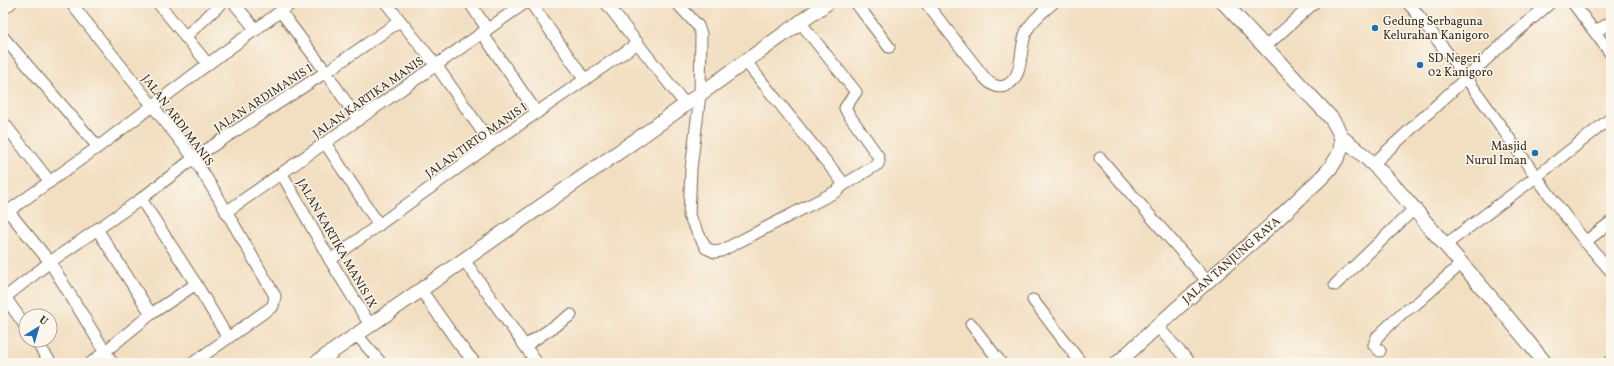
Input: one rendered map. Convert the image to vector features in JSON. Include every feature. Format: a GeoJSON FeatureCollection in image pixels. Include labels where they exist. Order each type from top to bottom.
{"type":"FeatureCollection","features":[{"type":"Feature","properties":{"kind":"main road"},"geometry":{"type":"LineString","coordinates":[[316,363],[700,95],[827,3]]}},
{"type":"Feature","properties":{"kind":"main road"},"geometry":{"type":"LineString","coordinates":[[1224,3],[1331,118],[1338,128],[1342,138],[1373,164],[1414,209],[1461,264],[1539,361]]}},
{"type":"Feature","properties":{"kind":"main road","name":"JALAN TANJUNG RAYA"},"geometry":{"type":"LineString","coordinates":[[1118,363],[1157,326],[1282,216],[1326,173],[1335,162],[1339,153],[1342,138]]}},
{"type":"Feature","properties":{"kind":"street"},"geometry":{"type":"LineString","coordinates":[[3,9],[11,3]]}},
{"type":"Feature","properties":{"kind":"street","name":"JALAN ARDI MANIS"},"geometry":{"type":"LineString","coordinates":[[71,3],[194,158],[273,293],[275,302],[273,306],[228,338]]}},
{"type":"Feature","properties":{"kind":"street"},"geometry":{"type":"LineString","coordinates":[[158,3],[208,64]]}},
{"type":"Feature","properties":{"kind":"street"},"geometry":{"type":"LineString","coordinates":[[185,37],[222,3]]}},
{"type":"Feature","properties":{"kind":"street"},"geometry":{"type":"LineString","coordinates":[[234,3],[256,30]]}},
{"type":"Feature","properties":{"kind":"street"},"geometry":{"type":"LineString","coordinates":[[386,3],[436,65],[491,144]]}},
{"type":"Feature","properties":{"kind":"street"},"geometry":{"type":"LineString","coordinates":[[470,3],[485,31],[537,113]]}},
{"type":"Feature","properties":{"kind":"street","name":"JALAN KARTIKA MANIS"},"geometry":{"type":"LineString","coordinates":[[226,212],[525,3]]}},
{"type":"Feature","properties":{"kind":"street"},"geometry":{"type":"LineString","coordinates":[[531,3],[585,80]]}},
{"type":"Feature","properties":{"kind":"street"},"geometry":{"type":"LineString","coordinates":[[606,3],[686,104]]}},
{"type":"Feature","properties":{"kind":"street"},"geometry":{"type":"LineString","coordinates":[[677,3],[698,26],[702,34],[700,95],[695,127],[688,207],[689,216],[706,248],[710,251],[722,251],[837,191],[842,186],[878,164],[878,156],[845,108],[856,92],[800,22]]}},
{"type":"Feature","properties":{"kind":"street"},"geometry":{"type":"LineString","coordinates":[[856,3],[889,47]]}},
{"type":"Feature","properties":{"kind":"street"},"geometry":{"type":"LineString","coordinates":[[926,3],[984,77],[990,83],[1003,87],[1009,84],[1017,76],[1024,40],[1031,24],[1053,3]]}},
{"type":"Feature","properties":{"kind":"street"},"geometry":{"type":"LineString","coordinates":[[1265,47],[1314,3]]}},
{"type":"Feature","properties":{"kind":"street"},"geometry":{"type":"LineString","coordinates":[[1409,3],[1468,78],[1536,177],[1585,242],[1611,271]]}},
{"type":"Feature","properties":{"kind":"street"},"geometry":{"type":"LineString","coordinates":[[1373,164],[1468,78],[1505,42],[1550,3]]}},
{"type":"Feature","properties":{"kind":"street"},"geometry":{"type":"LineString","coordinates":[[1574,3],[1611,54]]}},
{"type":"Feature","properties":{"kind":"street"},"geometry":{"type":"LineString","coordinates":[[112,363],[50,262],[6,213],[98,147],[286,6],[326,72],[358,120]]}},
{"type":"Feature","properties":{"kind":"street","name":"JALAN ARDIMANIS I"},"geometry":{"type":"LineString","coordinates":[[4,298],[50,262],[141,199],[194,158],[326,72],[400,21]]}},
{"type":"Feature","properties":{"kind":"street"},"geometry":{"type":"LineString","coordinates":[[1595,32],[1611,22]]}},
{"type":"Feature","properties":{"kind":"street"},"geometry":{"type":"LineString","coordinates":[[3,37],[98,147]]}},
{"type":"Feature","properties":{"kind":"street","name":"JALAN TIRTO MANIS I"},"geometry":{"type":"LineString","coordinates":[[330,260],[491,144],[638,43]]}},
{"type":"Feature","properties":{"kind":"street"},"geometry":{"type":"LineString","coordinates":[[746,62],[841,180],[842,186]]}},
{"type":"Feature","properties":{"kind":"street"},"geometry":{"type":"LineString","coordinates":[[1445,245],[1536,177],[1611,118]]}},
{"type":"Feature","properties":{"kind":"street"},"geometry":{"type":"LineString","coordinates":[[4,126],[50,182]]}},
{"type":"Feature","properties":{"kind":"street"},"geometry":{"type":"LineString","coordinates":[[325,143],[379,225]]}},
{"type":"Feature","properties":{"kind":"street"},"geometry":{"type":"LineString","coordinates":[[1100,158],[1207,282]]}},
{"type":"Feature","properties":{"kind":"street","name":"JALAN KARTIKA MANIS IX"},"geometry":{"type":"LineString","coordinates":[[282,174],[330,260],[370,325]]}},
{"type":"Feature","properties":{"kind":"street"},"geometry":{"type":"LineString","coordinates":[[141,199],[196,284],[228,338],[193,363]]}},
{"type":"Feature","properties":{"kind":"street"},"geometry":{"type":"LineString","coordinates":[[1335,285],[1414,209]]}},
{"type":"Feature","properties":{"kind":"street"},"geometry":{"type":"LineString","coordinates":[[1585,242],[1611,222]]}},
{"type":"Feature","properties":{"kind":"street"},"geometry":{"type":"LineString","coordinates":[[97,229],[151,314]]}},
{"type":"Feature","properties":{"kind":"street"},"geometry":{"type":"LineString","coordinates":[[464,260],[537,363]]}},
{"type":"Feature","properties":{"kind":"street"},"geometry":{"type":"LineString","coordinates":[[1380,351],[1374,345],[1377,337],[1402,313],[1416,304],[1461,264]]}},
{"type":"Feature","properties":{"kind":"street"},"geometry":{"type":"LineString","coordinates":[[91,363],[151,314],[196,284]]}},
{"type":"Feature","properties":{"kind":"street"},"geometry":{"type":"LineString","coordinates":[[421,290],[459,344],[475,363]]}},
{"type":"Feature","properties":{"kind":"street"},"geometry":{"type":"LineString","coordinates":[[4,298],[18,316]]}},
{"type":"Feature","properties":{"kind":"street"},"geometry":{"type":"LineString","coordinates":[[1033,300],[1081,363]]}},
{"type":"Feature","properties":{"kind":"street"},"geometry":{"type":"LineString","coordinates":[[525,346],[571,315]]}},
{"type":"Feature","properties":{"kind":"street"},"geometry":{"type":"LineString","coordinates":[[971,324],[1001,363]]}},
{"type":"Feature","properties":{"kind":"street"},"geometry":{"type":"LineString","coordinates":[[1157,326],[1190,363]]}},
{"type":"Feature","properties":{"kind":"street"},"geometry":{"type":"LineString","coordinates":[[357,335],[381,363]]}},
{"type":"Feature","properties":{"kind":"street"},"geometry":{"type":"LineString","coordinates":[[41,348],[51,363]]}},
{"type":"Feature","properties":{"kind":"place","name":"Gedung Serbaguna Kelurahan Kanigoro"},"geometry":{"type":"Point","coordinates":[1375,28]}},
{"type":"Feature","properties":{"kind":"place","name":"SD Negeri 02 Kanigoro"},"geometry":{"type":"Point","coordinates":[1420,65]}},
{"type":"Feature","properties":{"kind":"place","name":"Masjid Nurul Iman"},"geometry":{"type":"Point","coordinates":[1535,153]}}]}
